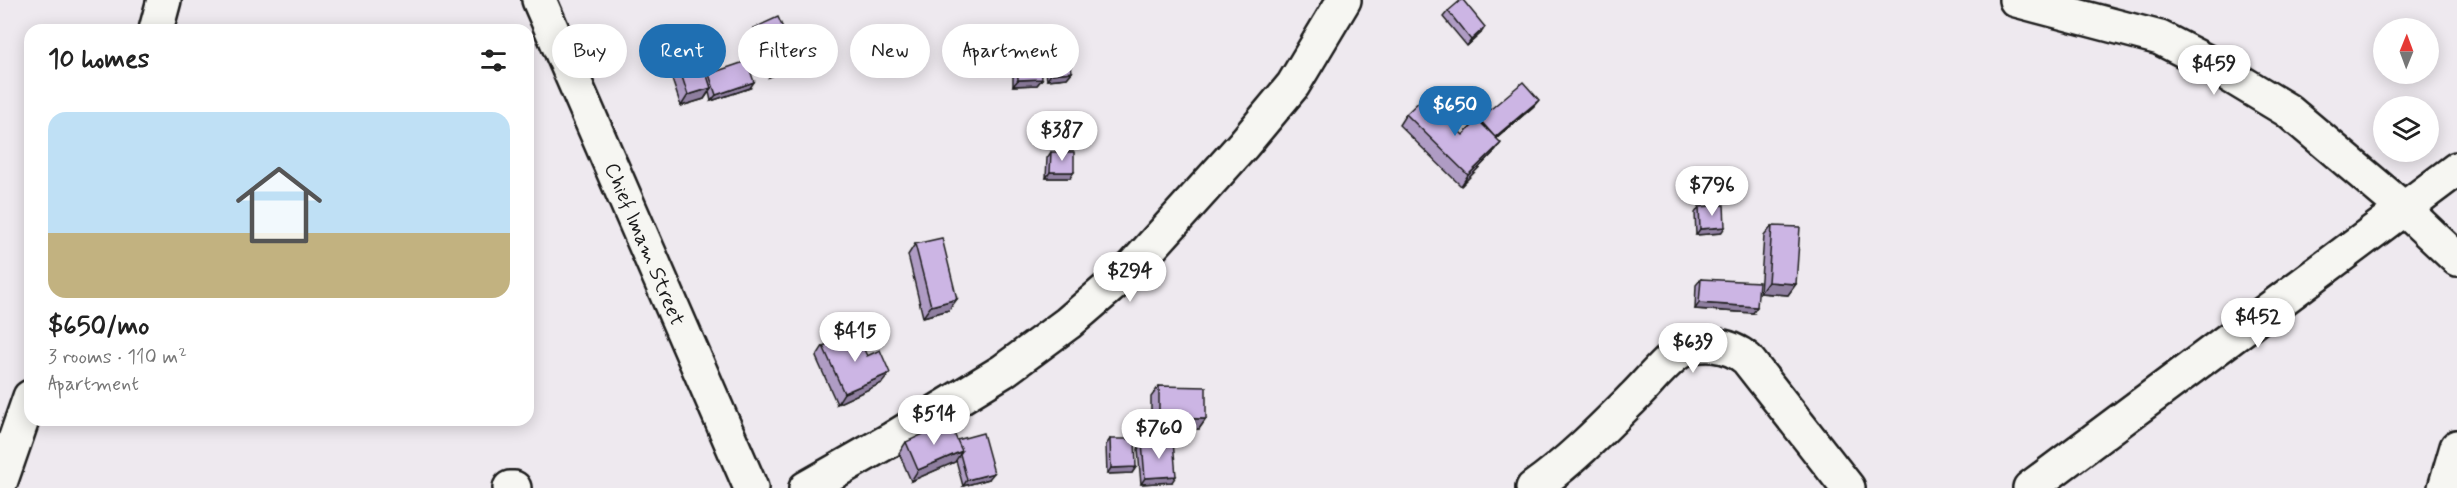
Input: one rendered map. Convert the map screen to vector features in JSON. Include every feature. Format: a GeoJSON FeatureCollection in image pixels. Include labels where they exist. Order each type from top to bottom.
{"type":"FeatureCollection","features":[{"type":"Feature","properties":{"kind":"street"},"geometry":{"type":"LineString","coordinates":[[158,24],[164,0]]}},
{"type":"Feature","properties":{"kind":"street","name":"Chief Imam Street"},"geometry":{"type":"LineString","coordinates":[[539,0],[751,488]]}},
{"type":"Feature","properties":{"kind":"street"},"geometry":{"type":"LineString","coordinates":[[806,488],[1003,371],[1068,323],[1133,267],[1243,145],[1293,85],[1344,0]]}},
{"type":"Feature","properties":{"kind":"street"},"geometry":{"type":"LineString","coordinates":[[2016,0],[2160,38],[2209,63],[2287,110],[2403,208],[2457,259]]}},
{"type":"Feature","properties":{"kind":"street"},"geometry":{"type":"LineString","coordinates":[[2030,488],[2457,169]]}},
{"type":"Feature","properties":{"kind":"street"},"geometry":{"type":"LineString","coordinates":[[1533,488],[1624,407],[1679,353],[1691,348],[1715,345],[1728,347],[1747,359],[1848,488]]}},
{"type":"Feature","properties":{"kind":"street"},"geometry":{"type":"LineString","coordinates":[[0,483],[24,414]]}},
{"type":"Feature","properties":{"kind":"street"},"geometry":{"type":"LineString","coordinates":[[2445,488],[2457,447]]}},
{"type":"Feature","properties":{"kind":"building"},"geometry":{"type":"Polygon","coordinates":[[[1461,0],[1485,27],[1471,40],[1448,11],[1461,0]]]}},
{"type":"Feature","properties":{"kind":"building"},"geometry":{"type":"Polygon","coordinates":[[[778,17],[781,24],[763,24],[778,17]]]}},
{"type":"Feature","properties":{"kind":"building"},"geometry":{"type":"Polygon","coordinates":[[[738,64],[738,78],[753,78],[754,82],[716,95],[710,78],[726,78],[726,68],[738,64]]]}},
{"type":"Feature","properties":{"kind":"building"},"geometry":{"type":"Polygon","coordinates":[[[682,78],[708,78],[711,88],[688,95],[682,78]]]}},
{"type":"Feature","properties":{"kind":"building"},"geometry":{"type":"Polygon","coordinates":[[[1018,78],[1042,78],[1042,79],[1018,80],[1018,78]]]}},
{"type":"Feature","properties":{"kind":"building"},"geometry":{"type":"Polygon","coordinates":[[[1523,82],[1539,100],[1495,137],[1479,119],[1523,82]]]}},
{"type":"Feature","properties":{"kind":"building"},"geometry":{"type":"Polygon","coordinates":[[[1424,97],[1463,135],[1478,120],[1501,143],[1468,175],[1406,114],[1424,97]]]}},
{"type":"Feature","properties":{"kind":"building"},"geometry":{"type":"Polygon","coordinates":[[[1051,152],[1074,152],[1074,172],[1050,172],[1051,152]]]}},
{"type":"Feature","properties":{"kind":"building"},"geometry":{"type":"Polygon","coordinates":[[[1724,205],[1725,227],[1700,229],[1699,207],[1724,205]]]}},
{"type":"Feature","properties":{"kind":"building"},"geometry":{"type":"Polygon","coordinates":[[[1772,226],[1800,227],[1796,284],[1768,282],[1772,226]]]}},
{"type":"Feature","properties":{"kind":"building"},"geometry":{"type":"Polygon","coordinates":[[[942,238],[957,299],[931,306],[915,244],[942,238]]]}},
{"type":"Feature","properties":{"kind":"building"},"geometry":{"type":"Polygon","coordinates":[[[1701,279],[1759,282],[1757,307],[1699,303],[1701,279]]]}},
{"type":"Feature","properties":{"kind":"building"},"geometry":{"type":"Polygon","coordinates":[[[856,332],[867,356],[880,350],[890,373],[844,393],[823,346],[856,332]]]}},
{"type":"Feature","properties":{"kind":"building"},"geometry":{"type":"Polygon","coordinates":[[[1159,386],[1206,387],[1206,419],[1159,418],[1159,386]]]}},
{"type":"Feature","properties":{"kind":"building"},"geometry":{"type":"Polygon","coordinates":[[[949,422],[962,451],[918,470],[906,442],[949,422]]]}},
{"type":"Feature","properties":{"kind":"building"},"geometry":{"type":"Polygon","coordinates":[[[983,433],[994,473],[967,480],[960,454],[962,451],[957,440],[983,433]]]}},
{"type":"Feature","properties":{"kind":"building"},"geometry":{"type":"Polygon","coordinates":[[[1110,439],[1135,439],[1136,467],[1111,468],[1110,439]]]}},
{"type":"Feature","properties":{"kind":"building"},"geometry":{"type":"Polygon","coordinates":[[[1173,441],[1176,476],[1145,478],[1142,443],[1173,441]]]}}]}
